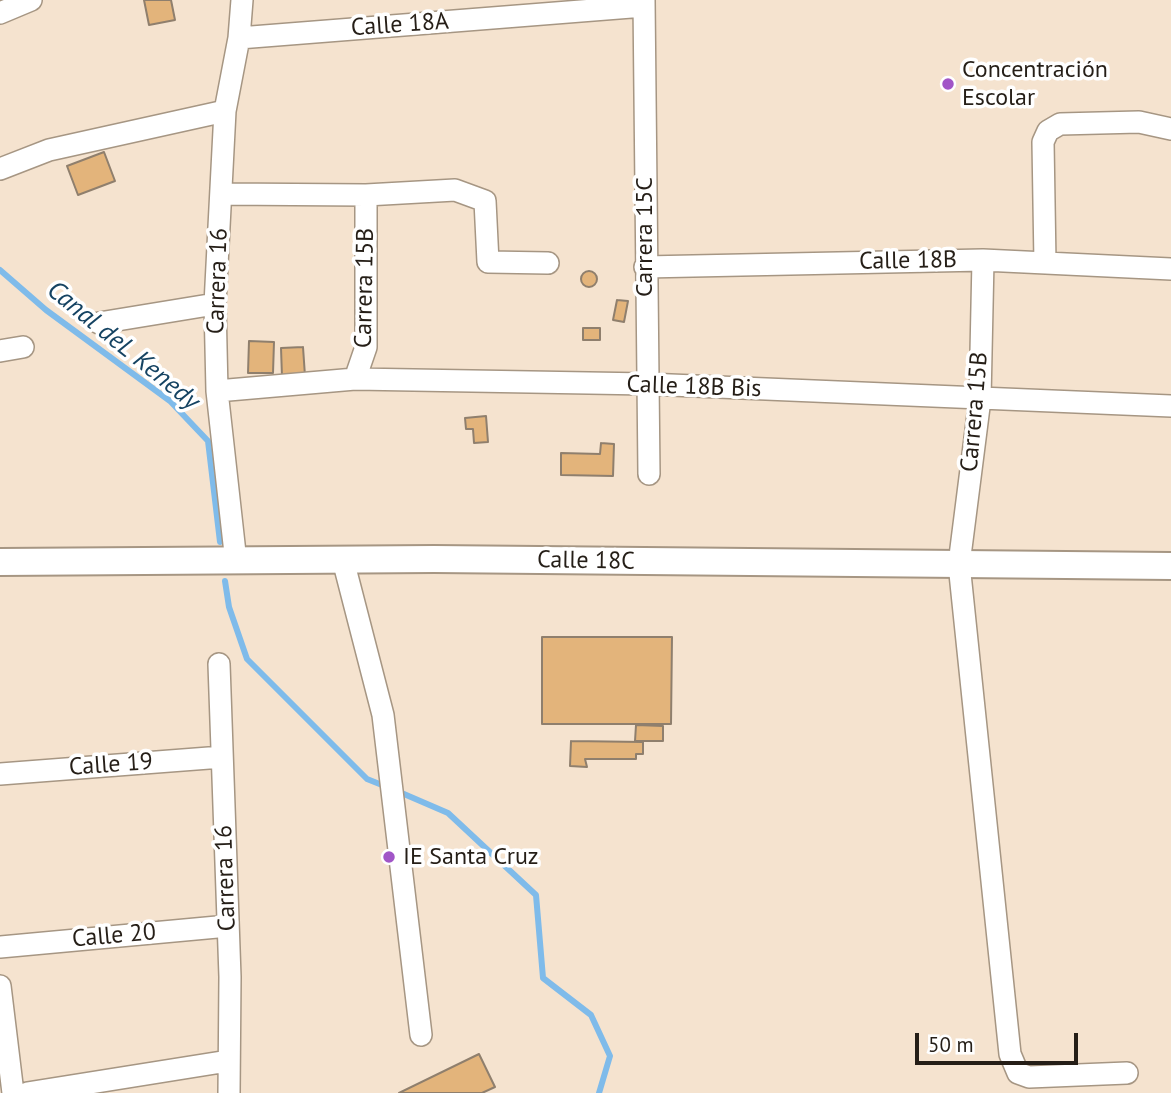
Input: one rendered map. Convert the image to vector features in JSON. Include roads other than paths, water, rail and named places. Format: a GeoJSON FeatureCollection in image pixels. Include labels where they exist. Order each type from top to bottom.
{"type":"FeatureCollection","features":[{"type":"Feature","properties":{"kind":"main road","name":"Calle 18C"},"geometry":{"type":"LineString","coordinates":[[0,562],[343,560],[1171,566]]}},
{"type":"Feature","properties":{"kind":"street","name":"Carrera 16"},"geometry":{"type":"LineString","coordinates":[[236,562],[217,391],[215,304],[225,111],[239,38],[242,0]]}},
{"type":"Feature","properties":{"kind":"street"},"geometry":{"type":"LineString","coordinates":[[0,13],[26,1]]}},
{"type":"Feature","properties":{"kind":"street","name":"Calle 18A"},"geometry":{"type":"LineString","coordinates":[[239,38],[644,3]]}},
{"type":"Feature","properties":{"kind":"street","name":"Carrera 15C"},"geometry":{"type":"LineString","coordinates":[[644,3],[649,474]]}},
{"type":"Feature","properties":{"kind":"street"},"geometry":{"type":"LineString","coordinates":[[0,169],[49,150],[225,111]]}},
{"type":"Feature","properties":{"kind":"street"},"geometry":{"type":"LineString","coordinates":[[1045,263],[1043,142],[1048,131],[1059,124],[1126,122],[1171,129]]}},
{"type":"Feature","properties":{"kind":"street"},"geometry":{"type":"LineString","coordinates":[[221,194],[366,195],[455,190],[485,201],[488,262],[548,263]]}},
{"type":"Feature","properties":{"kind":"street","name":"Carrera 15B"},"geometry":{"type":"LineString","coordinates":[[355,379],[366,347],[366,195]]}},
{"type":"Feature","properties":{"kind":"street","name":"Calle 18B"},"geometry":{"type":"LineString","coordinates":[[645,267],[983,260],[1171,269]]}},
{"type":"Feature","properties":{"kind":"street","name":"Carrera 15B"},"geometry":{"type":"LineString","coordinates":[[983,260],[980,399],[959,564],[1010,1054],[1018,1073],[1029,1077],[1127,1073]]}},
{"type":"Feature","properties":{"kind":"street"},"geometry":{"type":"LineString","coordinates":[[99,323],[215,304]]}},
{"type":"Feature","properties":{"kind":"street"},"geometry":{"type":"LineString","coordinates":[[0,351],[23,347]]}},
{"type":"Feature","properties":{"kind":"street","name":"Calle 18B Bis"},"geometry":{"type":"LineString","coordinates":[[217,391],[355,379],[648,384],[1171,406]]}},
{"type":"Feature","properties":{"kind":"street"},"geometry":{"type":"LineString","coordinates":[[343,560],[383,715],[421,1035]]}},
{"type":"Feature","properties":{"kind":"street","name":"Carrera 16"},"geometry":{"type":"LineString","coordinates":[[219,664],[228,926],[229,1093]]}},
{"type":"Feature","properties":{"kind":"street","name":"Calle 19"},"geometry":{"type":"LineString","coordinates":[[0,774],[222,757]]}},
{"type":"Feature","properties":{"kind":"street","name":"Calle 20"},"geometry":{"type":"LineString","coordinates":[[0,947],[228,926]]}},
{"type":"Feature","properties":{"kind":"street"},"geometry":{"type":"LineString","coordinates":[[0,986],[13,1093]]}},
{"type":"Feature","properties":{"kind":"street"},"geometry":{"type":"LineString","coordinates":[[27,1093],[228,1061]]}},
{"type":"Feature","properties":{"kind":"waterway","name":"Canal deL Kenedy"},"geometry":{"type":"LineString","coordinates":[[0,270],[46,310],[170,401],[208,441],[220,542]]}},
{"type":"Feature","properties":{"kind":"waterway","name":"Canal deL Kenedy"},"geometry":{"type":"LineString","coordinates":[[225,581],[229,607],[247,659],[367,779],[387,787]]}},
{"type":"Feature","properties":{"kind":"waterway","name":"Canal deL Kenedy"},"geometry":{"type":"LineString","coordinates":[[397,791],[448,813],[536,895],[543,978],[591,1015],[610,1056],[599,1093]]}},
{"type":"Feature","properties":{"kind":"place","name":"Concentración Escolar"},"geometry":{"type":"Point","coordinates":[948,84]}},
{"type":"Feature","properties":{"kind":"place","name":"IE Santa Cruz"},"geometry":{"type":"Point","coordinates":[389,857]}}]}
